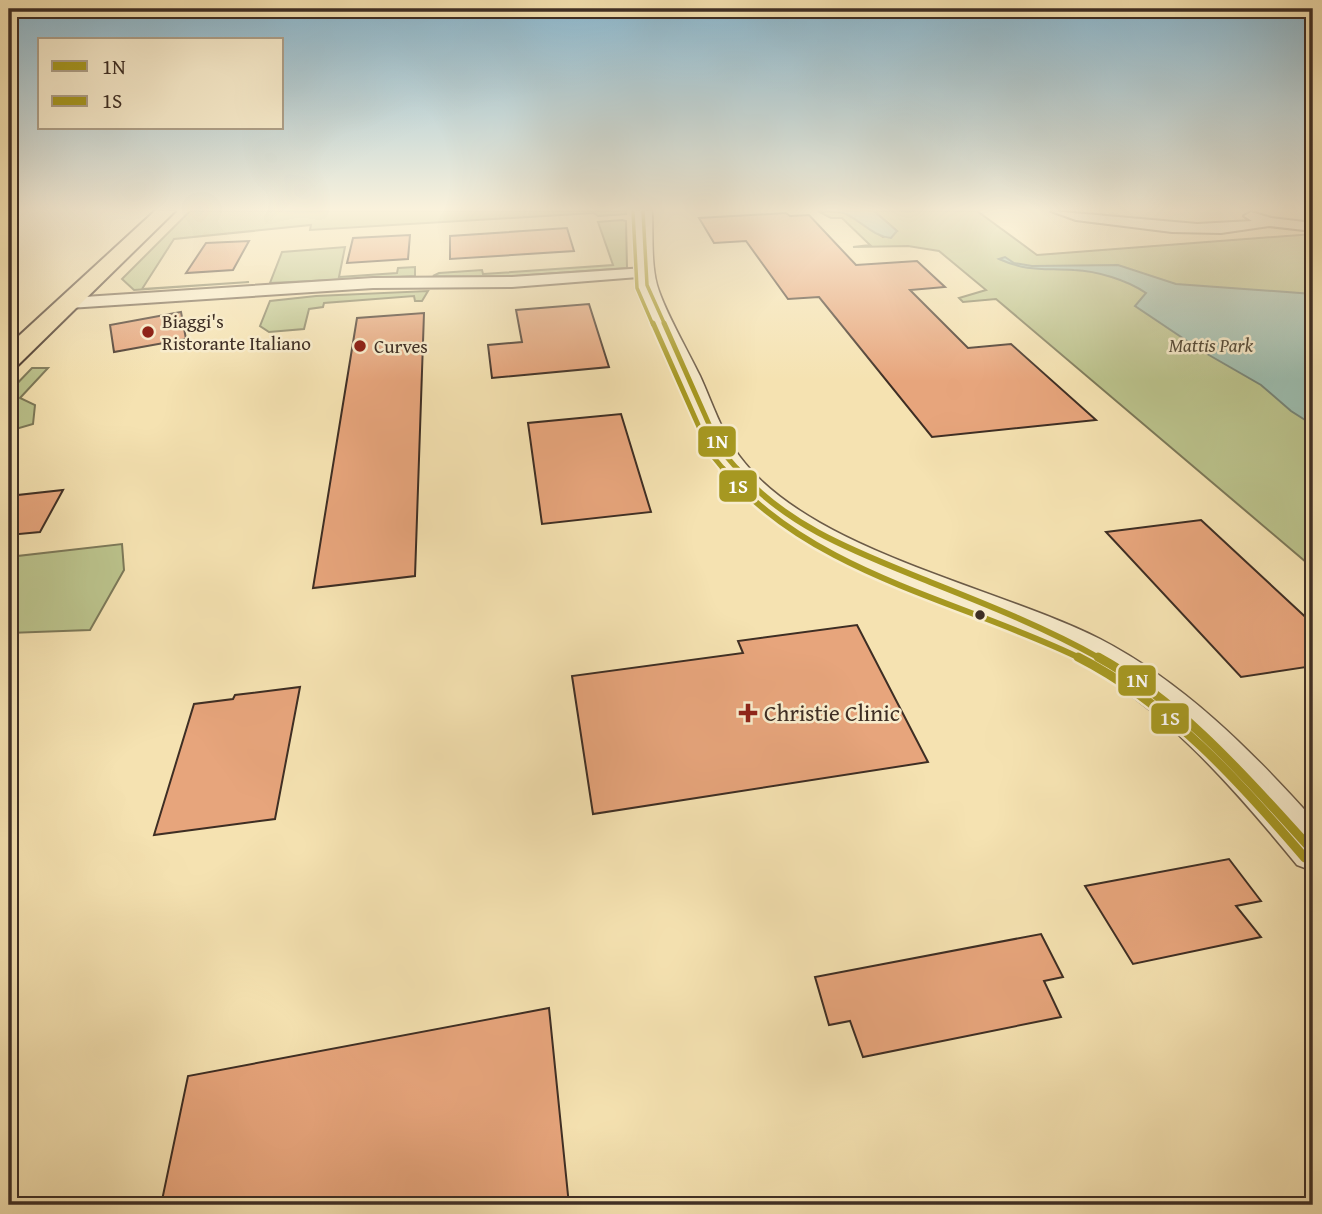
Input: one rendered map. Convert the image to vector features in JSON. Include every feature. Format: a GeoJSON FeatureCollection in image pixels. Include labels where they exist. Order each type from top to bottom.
{"type":"FeatureCollection","features":[{"type":"Feature","properties":{"kind":"main road"},"geometry":{"type":"LineString","coordinates":[[9,359],[106,268]]}},
{"type":"Feature","properties":{"kind":"street"},"geometry":{"type":"LineString","coordinates":[[645,268],[669,335],[720,449],[729,465],[749,486],[804,527],[836,544],[1050,630],[1138,680],[1220,747],[1313,851]]}},
{"type":"Feature","properties":{"kind":"street"},"geometry":{"type":"LineString","coordinates":[[69,303],[373,283],[512,282],[645,273]]}},
{"type":"Feature","properties":{"kind":"green space"},"geometry":{"type":"Polygon","coordinates":[[[133,268],[156,268],[142,289],[249,282],[134,290],[122,279],[133,268]]]}},
{"type":"Feature","properties":{"kind":"green space"},"geometry":{"type":"Polygon","coordinates":[[[276,268],[341,268],[339,277],[397,273],[398,268],[415,268],[415,276],[270,283],[276,268]]]}},
{"type":"Feature","properties":{"kind":"green space"},"geometry":{"type":"Polygon","coordinates":[[[575,268],[627,268],[501,277],[433,276],[439,273],[482,270],[483,274],[575,268]]]}},
{"type":"Feature","properties":{"kind":"green space","name":"Mattis Park"},"geometry":{"type":"Polygon","coordinates":[[[959,268],[1313,268],[1313,568],[996,299],[963,302],[959,298],[986,290],[959,268]]]}},
{"type":"Feature","properties":{"kind":"green space"},"geometry":{"type":"Polygon","coordinates":[[[428,291],[422,301],[415,301],[414,296],[324,303],[323,307],[309,309],[304,329],[269,332],[260,326],[270,301],[428,291]]]}},
{"type":"Feature","properties":{"kind":"green space"},"geometry":{"type":"Polygon","coordinates":[[[32,368],[48,368],[20,398],[35,405],[33,424],[9,431],[9,392],[32,368]]]}},
{"type":"Feature","properties":{"kind":"green space"},"geometry":{"type":"Polygon","coordinates":[[[122,544],[124,570],[90,630],[9,633],[9,557],[122,544]]]}},
{"type":"Feature","properties":{"kind":"shaded area"},"geometry":{"type":"Polygon","coordinates":[[[1028,268],[1126,268],[1176,284],[1313,294],[1313,425],[1291,411],[1261,385],[1202,351],[1135,306],[1146,293],[1138,288],[1092,272],[1028,268]]]}},
{"type":"Feature","properties":{"kind":"building"},"geometry":{"type":"Polygon","coordinates":[[[190,268],[234,268],[233,270],[186,273],[190,268]]]}},
{"type":"Feature","properties":{"kind":"building"},"geometry":{"type":"Polygon","coordinates":[[[765,268],[924,268],[945,287],[910,290],[968,348],[1011,344],[1096,420],[932,437],[819,297],[788,299],[765,268]]]}},
{"type":"Feature","properties":{"kind":"building"},"geometry":{"type":"Polygon","coordinates":[[[589,304],[609,367],[492,378],[488,345],[522,342],[516,310],[589,304]]]}},
{"type":"Feature","properties":{"kind":"building","name":"Biaggi's Ristorante Italiano"},"geometry":{"type":"Polygon","coordinates":[[[181,312],[186,339],[114,352],[110,325],[181,312]]]}},
{"type":"Feature","properties":{"kind":"building"},"geometry":{"type":"Polygon","coordinates":[[[424,313],[415,576],[313,588],[357,318],[424,313]]]}},
{"type":"Feature","properties":{"kind":"building"},"geometry":{"type":"Polygon","coordinates":[[[621,414],[651,512],[542,524],[528,423],[621,414]]]}},
{"type":"Feature","properties":{"kind":"building"},"geometry":{"type":"Polygon","coordinates":[[[63,490],[40,532],[9,535],[9,496],[63,490]]]}},
{"type":"Feature","properties":{"kind":"building"},"geometry":{"type":"Polygon","coordinates":[[[1201,520],[1313,624],[1313,666],[1241,677],[1106,532],[1201,520]]]}},
{"type":"Feature","properties":{"kind":"building"},"geometry":{"type":"Polygon","coordinates":[[[857,625],[928,762],[593,814],[572,676],[743,653],[738,641],[857,625]]]}},
{"type":"Feature","properties":{"kind":"building"},"geometry":{"type":"Polygon","coordinates":[[[300,687],[275,819],[154,835],[194,704],[233,699],[235,695],[300,687]]]}},
{"type":"Feature","properties":{"kind":"building"},"geometry":{"type":"Polygon","coordinates":[[[1229,859],[1261,901],[1236,906],[1261,937],[1133,964],[1085,886],[1229,859]]]}},
{"type":"Feature","properties":{"kind":"building"},"geometry":{"type":"Polygon","coordinates":[[[1041,934],[1063,977],[1044,981],[1061,1017],[863,1057],[850,1021],[829,1025],[815,977],[1041,934]]]}},
{"type":"Feature","properties":{"kind":"building"},"geometry":{"type":"Polygon","coordinates":[[[549,1008],[569,1205],[161,1205],[188,1076],[549,1008]]]}},
{"type":"Feature","properties":{"kind":"transit line","name":"1S"},"geometry":{"type":"LineString","coordinates":[[636,268],[637,288],[711,454],[744,494],[785,526],[831,553],[881,576],[1034,636],[1114,677],[1145,698],[1202,747],[1255,801],[1305,858]]}},
{"type":"Feature","properties":{"kind":"transit line","name":"1N"},"geometry":{"type":"LineString","coordinates":[[646,268],[647,285],[720,449],[757,492],[787,515],[836,544],[1049,630],[1126,672],[1161,698],[1225,755],[1313,851]]}},
{"type":"Feature","properties":{"kind":"place","name":"Biaggi's Ristorante Italiano"},"geometry":{"type":"Point","coordinates":[148,332]}},
{"type":"Feature","properties":{"kind":"place","name":"Curves"},"geometry":{"type":"Point","coordinates":[360,346]}},
{"type":"Feature","properties":{"kind":"place","name":"Christie Clinic"},"geometry":{"type":"Point","coordinates":[748,713]}}]}
